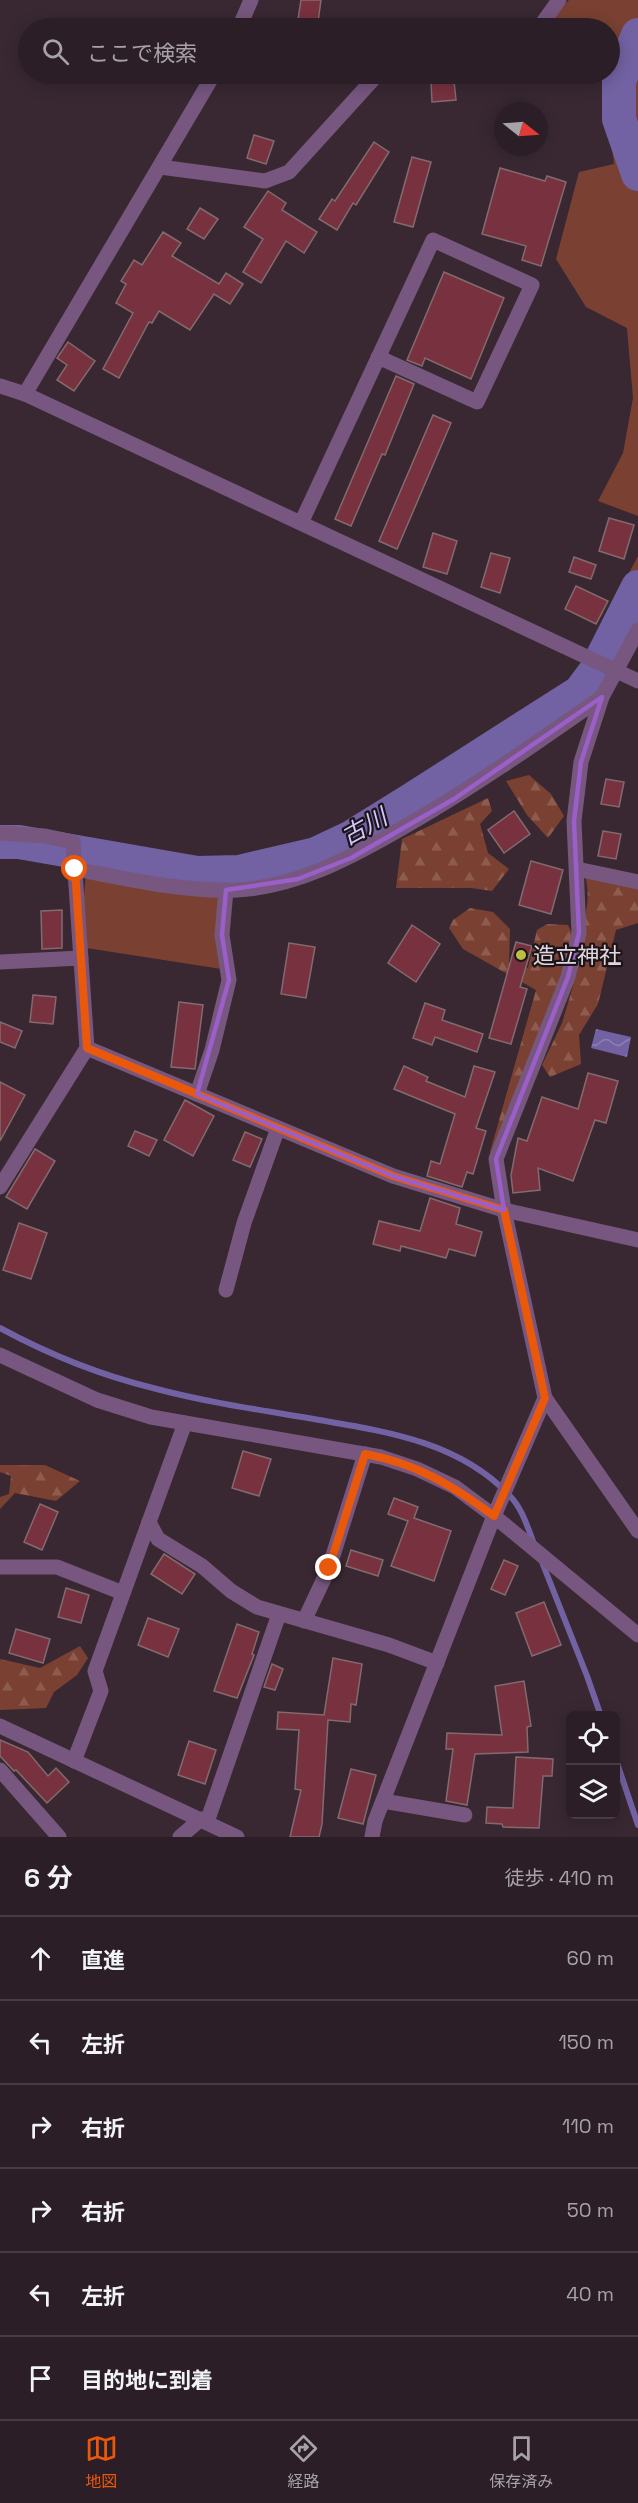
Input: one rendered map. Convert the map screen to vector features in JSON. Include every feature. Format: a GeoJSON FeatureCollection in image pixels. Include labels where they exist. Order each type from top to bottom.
{"type":"FeatureCollection","features":[{"type":"Feature","properties":{"kind":"street"},"geometry":{"type":"LineString","coordinates":[[243,18],[251,0]]}},
{"type":"Feature","properties":{"kind":"street"},"geometry":{"type":"LineString","coordinates":[[546,18],[559,0]]}},
{"type":"Feature","properties":{"kind":"street"},"geometry":{"type":"LineString","coordinates":[[25,394],[208,84]]}},
{"type":"Feature","properties":{"kind":"street"},"geometry":{"type":"LineString","coordinates":[[160,167],[265,182],[289,171],[369,84]]}},
{"type":"Feature","properties":{"kind":"street"},"geometry":{"type":"LineString","coordinates":[[301,523],[378,357],[433,240],[531,285],[477,402],[378,357]]}},
{"type":"Feature","properties":{"kind":"street"},"geometry":{"type":"LineString","coordinates":[[0,386],[25,394],[638,681]]}},
{"type":"Feature","properties":{"kind":"street"},"geometry":{"type":"LineString","coordinates":[[638,630],[602,697],[581,762],[574,821],[579,933],[568,977],[496,1159],[504,1210],[545,1398],[638,1531]]}},
{"type":"Feature","properties":{"kind":"street"},"geometry":{"type":"LineString","coordinates":[[75,869],[192,890],[239,890],[298,879],[351,858],[454,800],[602,697]]}},
{"type":"Feature","properties":{"kind":"street"},"geometry":{"type":"LineString","coordinates":[[0,832],[45,836],[73,842],[87,1048],[2,1180]]}},
{"type":"Feature","properties":{"kind":"street"},"geometry":{"type":"LineString","coordinates":[[577,869],[638,882]]}},
{"type":"Feature","properties":{"kind":"street"},"geometry":{"type":"LineString","coordinates":[[197,1094],[212,1050],[230,980],[222,935],[226,890]]}},
{"type":"Feature","properties":{"kind":"street"},"geometry":{"type":"LineString","coordinates":[[0,962],[81,958]]}},
{"type":"Feature","properties":{"kind":"street"},"geometry":{"type":"LineString","coordinates":[[87,1048],[393,1176],[504,1210],[638,1240]]}},
{"type":"Feature","properties":{"kind":"street"},"geometry":{"type":"LineString","coordinates":[[226,1290],[244,1223],[278,1128]]}},
{"type":"Feature","properties":{"kind":"street"},"geometry":{"type":"LineString","coordinates":[[0,1355],[97,1400],[151,1417],[381,1457],[426,1473],[455,1487],[494,1516],[638,1635]]}},
{"type":"Feature","properties":{"kind":"street"},"geometry":{"type":"LineString","coordinates":[[372,1837],[383,1801],[494,1516],[545,1398]]}},
{"type":"Feature","properties":{"kind":"street"},"geometry":{"type":"LineString","coordinates":[[74,1761],[101,1691],[95,1671],[185,1423]]}},
{"type":"Feature","properties":{"kind":"street"},"geometry":{"type":"LineString","coordinates":[[304,1621],[329,1568],[365,1454]]}},
{"type":"Feature","properties":{"kind":"street"},"geometry":{"type":"LineString","coordinates":[[149,1522],[158,1539],[202,1566],[231,1591],[257,1607],[389,1645],[436,1664]]}},
{"type":"Feature","properties":{"kind":"street"},"geometry":{"type":"LineString","coordinates":[[0,1567],[57,1567],[123,1593]]}},
{"type":"Feature","properties":{"kind":"street"},"geometry":{"type":"LineString","coordinates":[[180,1837],[204,1820],[279,1614]]}},
{"type":"Feature","properties":{"kind":"street"},"geometry":{"type":"LineString","coordinates":[[0,1726],[237,1837]]}},
{"type":"Feature","properties":{"kind":"street"},"geometry":{"type":"LineString","coordinates":[[0,1770],[59,1837]]}},
{"type":"Feature","properties":{"kind":"street"},"geometry":{"type":"LineString","coordinates":[[383,1801],[465,1815]]}},
{"type":"Feature","properties":{"kind":"highlighted area"},"geometry":{"type":"Polygon","coordinates":[[[602,697],[581,762],[574,821],[579,933],[568,977],[496,1159],[504,1210],[393,1176],[197,1094],[229,980],[222,935],[226,890],[298,879],[351,858],[454,799],[602,697]]]}},
{"type":"Feature","properties":{"kind":"green space"},"geometry":{"type":"Polygon","coordinates":[[[569,0],[638,0],[638,516],[598,501],[623,453],[633,398],[627,328],[586,307],[556,259],[579,172],[614,164],[605,84],[620,84],[620,18],[552,18],[569,0]]]}},
{"type":"Feature","properties":{"kind":"green space"},"geometry":{"type":"Polygon","coordinates":[[[638,556],[638,630],[616,671],[585,656],[638,556]]]}},
{"type":"Feature","properties":{"kind":"green space"},"geometry":{"type":"Polygon","coordinates":[[[529,775],[551,794],[564,816],[548,838],[527,815],[506,781],[529,775]]]}},
{"type":"Feature","properties":{"kind":"green space"},"geometry":{"type":"Polygon","coordinates":[[[488,798],[492,811],[480,824],[488,853],[509,869],[492,891],[471,888],[396,888],[402,839],[488,798]]]}},
{"type":"Feature","properties":{"kind":"green space"},"geometry":{"type":"Polygon","coordinates":[[[86,871],[226,890],[228,970],[80,947],[86,871]]]}},
{"type":"Feature","properties":{"kind":"green space"},"geometry":{"type":"Polygon","coordinates":[[[584,871],[638,882],[638,923],[616,930],[598,1004],[579,1035],[581,1064],[550,1077],[542,1065],[562,1023],[574,983],[496,1159],[490,1152],[536,990],[463,949],[449,928],[453,920],[470,908],[493,912],[510,929],[509,963],[528,968],[537,930],[547,924],[568,925],[576,942],[583,924],[588,899],[584,871]]]}},
{"type":"Feature","properties":{"kind":"green space"},"geometry":{"type":"Polygon","coordinates":[[[0,1465],[45,1465],[80,1481],[56,1501],[15,1493],[0,1509],[0,1497],[9,1494],[11,1476],[0,1472],[0,1465]]]}},
{"type":"Feature","properties":{"kind":"green space"},"geometry":{"type":"Polygon","coordinates":[[[80,1646],[88,1658],[77,1675],[54,1692],[46,1708],[0,1710],[0,1659],[40,1668],[80,1646]]]}},
{"type":"Feature","properties":{"kind":"water"},"geometry":{"type":"Polygon","coordinates":[[[596,1029],[631,1037],[627,1057],[591,1048],[596,1029]]]}},
{"type":"Feature","properties":{"kind":"building"},"geometry":{"type":"Polygon","coordinates":[[[301,0],[321,0],[319,18],[298,18],[301,0]]]}},
{"type":"Feature","properties":{"kind":"building"},"geometry":{"type":"Polygon","coordinates":[[[431,84],[454,84],[456,100],[432,102],[431,84]]]}},
{"type":"Feature","properties":{"kind":"building"},"geometry":{"type":"Polygon","coordinates":[[[254,135],[274,141],[266,164],[247,158],[254,135]]]}},
{"type":"Feature","properties":{"kind":"building"},"geometry":{"type":"Polygon","coordinates":[[[374,142],[389,152],[356,205],[353,203],[337,230],[319,219],[332,199],[335,201],[374,142]]]}},
{"type":"Feature","properties":{"kind":"building"},"geometry":{"type":"Polygon","coordinates":[[[412,157],[431,162],[413,227],[394,222],[412,157]]]}},
{"type":"Feature","properties":{"kind":"building"},"geometry":{"type":"Polygon","coordinates":[[[500,168],[545,181],[547,176],[566,182],[541,266],[522,260],[526,246],[482,234],[500,168]]]}},
{"type":"Feature","properties":{"kind":"building"},"geometry":{"type":"Polygon","coordinates":[[[268,191],[286,203],[282,210],[317,232],[304,253],[286,241],[261,283],[243,272],[263,239],[244,227],[268,191]]]}},
{"type":"Feature","properties":{"kind":"building"},"geometry":{"type":"Polygon","coordinates":[[[200,208],[218,219],[204,239],[187,229],[200,208]]]}},
{"type":"Feature","properties":{"kind":"building"},"geometry":{"type":"Polygon","coordinates":[[[163,232],[181,243],[172,256],[219,284],[226,273],[243,284],[230,304],[214,294],[190,330],[159,311],[152,323],[149,322],[119,378],[103,369],[133,313],[116,303],[126,284],[121,281],[134,260],[142,265],[163,232]]]}},
{"type":"Feature","properties":{"kind":"building"},"geometry":{"type":"Polygon","coordinates":[[[444,272],[504,298],[471,379],[425,358],[422,366],[407,360],[444,272]]]}},
{"type":"Feature","properties":{"kind":"building"},"geometry":{"type":"Polygon","coordinates":[[[68,342],[95,361],[74,391],[57,380],[67,365],[57,358],[68,342]]]}},
{"type":"Feature","properties":{"kind":"building"},"geometry":{"type":"Polygon","coordinates":[[[396,376],[414,384],[385,455],[382,454],[351,526],[335,519],[396,376]]]}},
{"type":"Feature","properties":{"kind":"building"},"geometry":{"type":"Polygon","coordinates":[[[433,415],[451,423],[397,549],[379,541],[433,415]]]}},
{"type":"Feature","properties":{"kind":"building"},"geometry":{"type":"Polygon","coordinates":[[[609,518],[634,525],[624,559],[599,551],[609,518]]]}},
{"type":"Feature","properties":{"kind":"building"},"geometry":{"type":"Polygon","coordinates":[[[433,533],[457,541],[447,574],[423,567],[433,533]]]}},
{"type":"Feature","properties":{"kind":"building"},"geometry":{"type":"Polygon","coordinates":[[[491,553],[510,558],[500,593],[481,587],[491,553]]]}},
{"type":"Feature","properties":{"kind":"building"},"geometry":{"type":"Polygon","coordinates":[[[574,557],[596,565],[591,579],[569,572],[574,557]]]}},
{"type":"Feature","properties":{"kind":"building"},"geometry":{"type":"Polygon","coordinates":[[[576,586],[608,601],[596,624],[565,609],[576,586]]]}},
{"type":"Feature","properties":{"kind":"building"},"geometry":{"type":"Polygon","coordinates":[[[606,779],[624,782],[619,807],[601,804],[606,779]]]}},
{"type":"Feature","properties":{"kind":"building"},"geometry":{"type":"Polygon","coordinates":[[[514,811],[530,834],[504,853],[488,830],[514,811]]]}},
{"type":"Feature","properties":{"kind":"building"},"geometry":{"type":"Polygon","coordinates":[[[603,831],[621,834],[616,859],[598,856],[603,831]]]}},
{"type":"Feature","properties":{"kind":"building"},"geometry":{"type":"Polygon","coordinates":[[[531,861],[563,870],[551,914],[519,905],[531,861]]]}},
{"type":"Feature","properties":{"kind":"building"},"geometry":{"type":"Polygon","coordinates":[[[62,910],[62,948],[42,949],[41,911],[62,910]]]}},
{"type":"Feature","properties":{"kind":"building"},"geometry":{"type":"Polygon","coordinates":[[[412,925],[440,944],[416,982],[388,963],[412,925]]]}},
{"type":"Feature","properties":{"kind":"building"},"geometry":{"type":"Polygon","coordinates":[[[516,942],[532,946],[520,987],[527,989],[511,1044],[489,1038],[516,942]]]}},
{"type":"Feature","properties":{"kind":"building"},"geometry":{"type":"Polygon","coordinates":[[[289,943],[315,947],[306,998],[281,994],[289,943]]]}},
{"type":"Feature","properties":{"kind":"building"},"geometry":{"type":"Polygon","coordinates":[[[33,995],[56,997],[53,1024],[30,1022],[33,995]]]}},
{"type":"Feature","properties":{"kind":"building"},"geometry":{"type":"Polygon","coordinates":[[[179,1002],[203,1005],[195,1069],[171,1067],[179,1002]]]}},
{"type":"Feature","properties":{"kind":"building"},"geometry":{"type":"Polygon","coordinates":[[[425,1003],[445,1010],[442,1020],[483,1034],[477,1052],[435,1037],[432,1045],[413,1038],[425,1003]]]}},
{"type":"Feature","properties":{"kind":"building"},"geometry":{"type":"Polygon","coordinates":[[[0,1022],[22,1031],[15,1048],[0,1042],[0,1022]]]}},
{"type":"Feature","properties":{"kind":"building"},"geometry":{"type":"Polygon","coordinates":[[[404,1066],[428,1077],[426,1081],[465,1097],[474,1066],[495,1072],[476,1128],[486,1131],[473,1174],[467,1172],[462,1187],[427,1176],[431,1161],[440,1164],[455,1114],[394,1089],[404,1066]]]}},
{"type":"Feature","properties":{"kind":"building"},"geometry":{"type":"Polygon","coordinates":[[[588,1073],[618,1081],[606,1123],[595,1120],[573,1181],[538,1168],[540,1190],[513,1193],[511,1175],[518,1138],[527,1141],[542,1097],[578,1109],[588,1073]]]}},
{"type":"Feature","properties":{"kind":"building"},"geometry":{"type":"Polygon","coordinates":[[[0,1082],[25,1095],[0,1141],[0,1082]]]}},
{"type":"Feature","properties":{"kind":"building"},"geometry":{"type":"Polygon","coordinates":[[[185,1100],[214,1116],[193,1156],[164,1140],[185,1100]]]}},
{"type":"Feature","properties":{"kind":"building"},"geometry":{"type":"Polygon","coordinates":[[[135,1131],[157,1140],[149,1156],[128,1146],[135,1131]]]}},
{"type":"Feature","properties":{"kind":"building"},"geometry":{"type":"Polygon","coordinates":[[[245,1132],[262,1139],[250,1167],[233,1160],[245,1132]]]}},
{"type":"Feature","properties":{"kind":"building"},"geometry":{"type":"Polygon","coordinates":[[[35,1149],[55,1161],[27,1209],[6,1197],[35,1149]]]}},
{"type":"Feature","properties":{"kind":"building"},"geometry":{"type":"Polygon","coordinates":[[[430,1198],[460,1208],[456,1224],[482,1232],[475,1256],[449,1249],[446,1258],[401,1246],[400,1251],[373,1244],[379,1221],[420,1231],[430,1198]]]}},
{"type":"Feature","properties":{"kind":"building"},"geometry":{"type":"Polygon","coordinates":[[[19,1223],[47,1233],[31,1279],[3,1270],[19,1223]]]}},
{"type":"Feature","properties":{"kind":"building"},"geometry":{"type":"Polygon","coordinates":[[[243,1451],[271,1459],[259,1496],[232,1488],[243,1451]]]}},
{"type":"Feature","properties":{"kind":"building"},"geometry":{"type":"Polygon","coordinates":[[[394,1498],[418,1507],[414,1518],[451,1531],[434,1581],[391,1566],[408,1521],[388,1514],[394,1498]]]}},
{"type":"Feature","properties":{"kind":"building"},"geometry":{"type":"Polygon","coordinates":[[[40,1504],[58,1512],[42,1550],[24,1542],[40,1504]]]}},
{"type":"Feature","properties":{"kind":"building"},"geometry":{"type":"Polygon","coordinates":[[[351,1550],[383,1560],[378,1576],[346,1566],[351,1550]]]}},
{"type":"Feature","properties":{"kind":"building"},"geometry":{"type":"Polygon","coordinates":[[[164,1554],[195,1574],[182,1594],[151,1574],[164,1554]]]}},
{"type":"Feature","properties":{"kind":"building"},"geometry":{"type":"Polygon","coordinates":[[[504,1560],[518,1566],[505,1595],[491,1589],[504,1560]]]}},
{"type":"Feature","properties":{"kind":"building"},"geometry":{"type":"Polygon","coordinates":[[[66,1588],[89,1595],[81,1623],[58,1617],[66,1588]]]}},
{"type":"Feature","properties":{"kind":"building"},"geometry":{"type":"Polygon","coordinates":[[[544,1602],[561,1645],[532,1656],[516,1613],[544,1602]]]}},
{"type":"Feature","properties":{"kind":"building"},"geometry":{"type":"Polygon","coordinates":[[[148,1618],[179,1629],[168,1657],[138,1645],[148,1618]]]}},
{"type":"Feature","properties":{"kind":"building"},"geometry":{"type":"Polygon","coordinates":[[[237,1624],[259,1632],[252,1654],[254,1655],[237,1698],[214,1691],[237,1624]]]}},
{"type":"Feature","properties":{"kind":"building"},"geometry":{"type":"Polygon","coordinates":[[[16,1629],[50,1639],[43,1663],[9,1653],[16,1629]]]}},
{"type":"Feature","properties":{"kind":"building"},"geometry":{"type":"Polygon","coordinates":[[[333,1658],[362,1664],[356,1705],[351,1704],[350,1722],[328,1720],[322,1824],[319,1837],[290,1837],[301,1790],[295,1789],[299,1730],[277,1729],[278,1712],[324,1715],[333,1658]]]}},
{"type":"Feature","properties":{"kind":"building"},"geometry":{"type":"Polygon","coordinates":[[[272,1664],[283,1669],[275,1690],[264,1687],[272,1664]]]}},
{"type":"Feature","properties":{"kind":"building"},"geometry":{"type":"Polygon","coordinates":[[[524,1681],[531,1726],[527,1727],[528,1752],[475,1754],[467,1805],[446,1801],[453,1749],[446,1749],[447,1733],[502,1735],[495,1686],[524,1681]]]}},
{"type":"Feature","properties":{"kind":"building"},"geometry":{"type":"Polygon","coordinates":[[[0,1740],[28,1752],[48,1776],[56,1768],[69,1782],[47,1803],[0,1756],[0,1740]]]}},
{"type":"Feature","properties":{"kind":"building"},"geometry":{"type":"Polygon","coordinates":[[[189,1741],[216,1750],[205,1784],[178,1775],[189,1741]]]}},
{"type":"Feature","properties":{"kind":"building"},"geometry":{"type":"Polygon","coordinates":[[[516,1757],[553,1759],[552,1776],[543,1776],[539,1828],[503,1827],[502,1824],[486,1823],[487,1807],[513,1808],[516,1757]]]}},
{"type":"Feature","properties":{"kind":"building"},"geometry":{"type":"Polygon","coordinates":[[[351,1769],[376,1775],[363,1824],[338,1818],[351,1769]]]}},
{"type":"Feature","properties":{"kind":"waterway","name":"古川"},"geometry":{"type":"LineString","coordinates":[[620,79],[638,35]]}},
{"type":"Feature","properties":{"kind":"waterway","name":"古川"},"geometry":{"type":"LineString","coordinates":[[619,84],[619,119],[638,174]]}},
{"type":"Feature","properties":{"kind":"waterway","name":"古川"},"geometry":{"type":"LineString","coordinates":[[0,842],[19,842],[197,873],[239,872],[316,854],[350,838],[580,692],[595,672],[638,587]]}},
{"type":"Feature","properties":{"kind":"waterway"},"geometry":{"type":"LineString","coordinates":[[0,1328],[75,1363],[133,1383],[213,1402],[367,1428],[419,1441],[444,1451],[468,1462],[490,1477],[510,1496],[521,1512],[534,1544]]}},
{"type":"Feature","properties":{"kind":"waterway"},"geometry":{"type":"LineString","coordinates":[[542,1562],[599,1711]]}},
{"type":"Feature","properties":{"kind":"waterway"},"geometry":{"type":"LineString","coordinates":[[618,1765],[638,1825]]}},
{"type":"Feature","properties":{"kind":"place","name":"造立神社"},"geometry":{"type":"Point","coordinates":[521,955]}},
{"type":"Feature","properties":{"kind":"route"},"geometry":{"type":"LineString","coordinates":[[75,869],[87,1048],[393,1176],[504,1210],[545,1398],[494,1516],[455,1487],[417,1469],[365,1454],[329,1568]]}}]}
